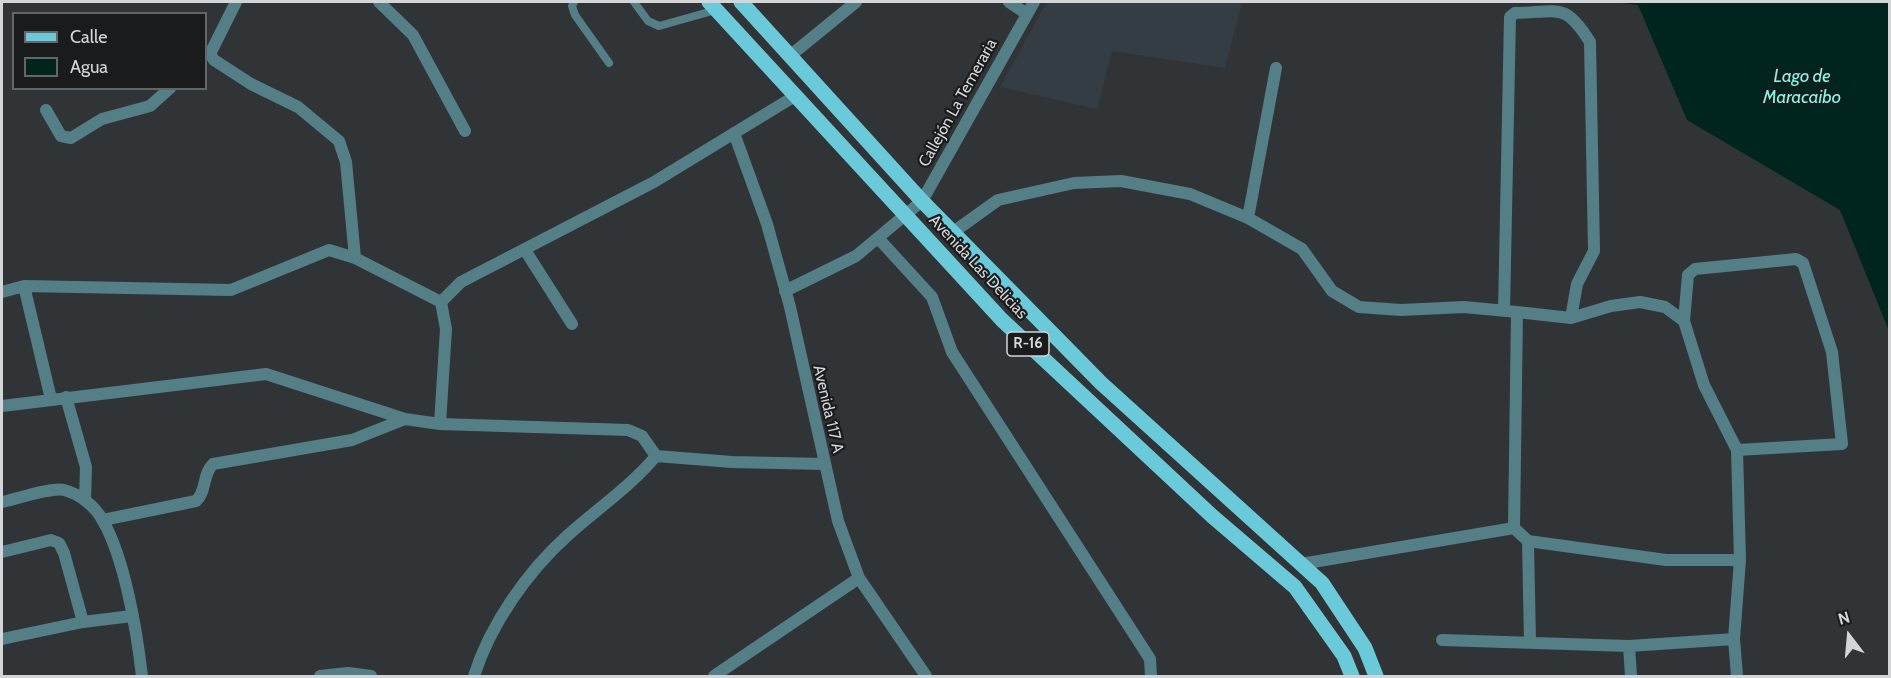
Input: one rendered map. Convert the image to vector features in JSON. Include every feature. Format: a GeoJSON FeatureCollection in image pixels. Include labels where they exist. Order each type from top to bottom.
{"type":"FeatureCollection","features":[{"type":"Feature","properties":{"kind":"main road","name":"Avenida Las Delicias"},"geometry":{"type":"LineString","coordinates":[[741,2],[952,233],[1101,383],[1322,584],[1365,648],[1376,676]]}},
{"type":"Feature","properties":{"kind":"main road","name":"Avenida Las Delicias"},"geometry":{"type":"LineString","coordinates":[[713,5],[1002,320],[1212,516],[1295,586],[1344,656],[1352,676]]}},
{"type":"Feature","properties":{"kind":"street"},"geometry":{"type":"LineString","coordinates":[[236,2],[208,54],[251,84],[298,107],[339,141],[346,162],[355,258]]}},
{"type":"Feature","properties":{"kind":"street"},"geometry":{"type":"LineString","coordinates":[[379,2],[413,35],[465,131]]}},
{"type":"Feature","properties":{"kind":"street"},"geometry":{"type":"LineString","coordinates":[[791,55],[856,2]]}},
{"type":"Feature","properties":{"kind":"street"},"geometry":{"type":"LineString","coordinates":[[1009,2],[1026,14]]}},
{"type":"Feature","properties":{"kind":"street","name":"Callejón La Temeraria"},"geometry":{"type":"LineString","coordinates":[[785,291],[856,256],[922,201],[1034,2]]}},
{"type":"Feature","properties":{"kind":"street"},"geometry":{"type":"LineString","coordinates":[[1571,318],[1577,284],[1594,251],[1590,42],[1575,20],[1565,12],[1515,13],[1510,17],[1514,528],[1528,541],[1666,560],[1740,560]]}},
{"type":"Feature","properties":{"kind":"street"},"geometry":{"type":"LineString","coordinates":[[1248,218],[1276,68]]}},
{"type":"Feature","properties":{"kind":"street"},"geometry":{"type":"LineString","coordinates":[[46,110],[61,136],[71,138],[102,119],[150,106],[168,90]]}},
{"type":"Feature","properties":{"kind":"street"},"geometry":{"type":"LineString","coordinates":[[441,302],[461,282],[654,182],[795,96]]}},
{"type":"Feature","properties":{"kind":"street","name":"Avenida 117 A"},"geometry":{"type":"LineString","coordinates":[[734,133],[767,224],[785,291],[838,521],[859,578],[926,676]]}},
{"type":"Feature","properties":{"kind":"street"},"geometry":{"type":"LineString","coordinates":[[952,233],[998,200],[1074,183],[1121,181],[1190,194],[1248,218],[1302,249],[1332,291],[1359,307],[1401,310],[1464,308],[1571,318],[1611,306],[1640,302],[1665,307],[1684,321]]}},
{"type":"Feature","properties":{"kind":"street"},"geometry":{"type":"LineString","coordinates":[[878,238],[932,297],[952,352],[1150,659],[1151,676]]}},
{"type":"Feature","properties":{"kind":"street"},"geometry":{"type":"LineString","coordinates":[[2,292],[24,286],[231,290],[329,250],[355,258],[441,302]]}},
{"type":"Feature","properties":{"kind":"street"},"geometry":{"type":"LineString","coordinates":[[525,250],[572,324]]}},
{"type":"Feature","properties":{"kind":"street"},"geometry":{"type":"LineString","coordinates":[[1737,450],[1842,444],[1832,352],[1803,263],[1796,259],[1695,269],[1688,275],[1684,321],[1704,384],[1737,450],[1740,560],[1734,639],[1737,676]]}},
{"type":"Feature","properties":{"kind":"street"},"geometry":{"type":"LineString","coordinates":[[24,286],[51,399]]}},
{"type":"Feature","properties":{"kind":"street"},"geometry":{"type":"LineString","coordinates":[[440,424],[446,329],[441,302]]}},
{"type":"Feature","properties":{"kind":"street"},"geometry":{"type":"LineString","coordinates":[[2,406],[266,374],[405,419],[440,424],[628,430],[642,435],[656,456]]}},
{"type":"Feature","properties":{"kind":"street"},"geometry":{"type":"LineString","coordinates":[[66,397],[86,467],[85,500]]}},
{"type":"Feature","properties":{"kind":"street"},"geometry":{"type":"LineString","coordinates":[[103,520],[196,501],[202,495],[207,470],[213,464],[352,440],[405,419]]}},
{"type":"Feature","properties":{"kind":"street"},"geometry":{"type":"LineString","coordinates":[[656,456],[732,462],[824,464]]}},
{"type":"Feature","properties":{"kind":"street"},"geometry":{"type":"LineString","coordinates":[[474,676],[481,654],[522,585],[566,537],[636,479],[656,456]]}},
{"type":"Feature","properties":{"kind":"street"},"geometry":{"type":"LineString","coordinates":[[2,502],[63,490],[85,500],[103,520],[122,572],[142,676]]}},
{"type":"Feature","properties":{"kind":"street"},"geometry":{"type":"LineString","coordinates":[[1301,564],[1514,528]]}},
{"type":"Feature","properties":{"kind":"street"},"geometry":{"type":"LineString","coordinates":[[2,552],[51,540],[59,543],[83,622]]}},
{"type":"Feature","properties":{"kind":"street"},"geometry":{"type":"LineString","coordinates":[[1528,541],[1530,642]]}},
{"type":"Feature","properties":{"kind":"street"},"geometry":{"type":"LineString","coordinates":[[719,675],[859,578]]}},
{"type":"Feature","properties":{"kind":"street"},"geometry":{"type":"LineString","coordinates":[[2,639],[83,622],[132,616]]}},
{"type":"Feature","properties":{"kind":"street"},"geometry":{"type":"LineString","coordinates":[[1442,640],[1629,646],[1734,639]]}},
{"type":"Feature","properties":{"kind":"street"},"geometry":{"type":"LineString","coordinates":[[1629,646],[1631,676]]}},
{"type":"Feature","properties":{"kind":"street"},"geometry":{"type":"LineString","coordinates":[[320,676],[371,676]]}},
{"type":"Feature","properties":{"kind":"lane"},"geometry":{"type":"LineString","coordinates":[[574,2],[572,6],[575,15],[609,63]]}},
{"type":"Feature","properties":{"kind":"lane"},"geometry":{"type":"LineString","coordinates":[[634,2],[648,21],[659,26],[713,5]]}},
{"type":"Feature","properties":{"kind":"shaded area"},"geometry":{"type":"Polygon","coordinates":[[[1047,2],[1242,2],[1225,68],[1112,51],[1097,109],[1000,87],[1047,2]]]}},
{"type":"Feature","properties":{"kind":"water","name":"Lago de Maracaibo"},"geometry":{"type":"Polygon","coordinates":[[[1615,2],[1889,2],[1889,331],[1840,210],[1687,120],[1638,5],[1615,2]]]}}]}
